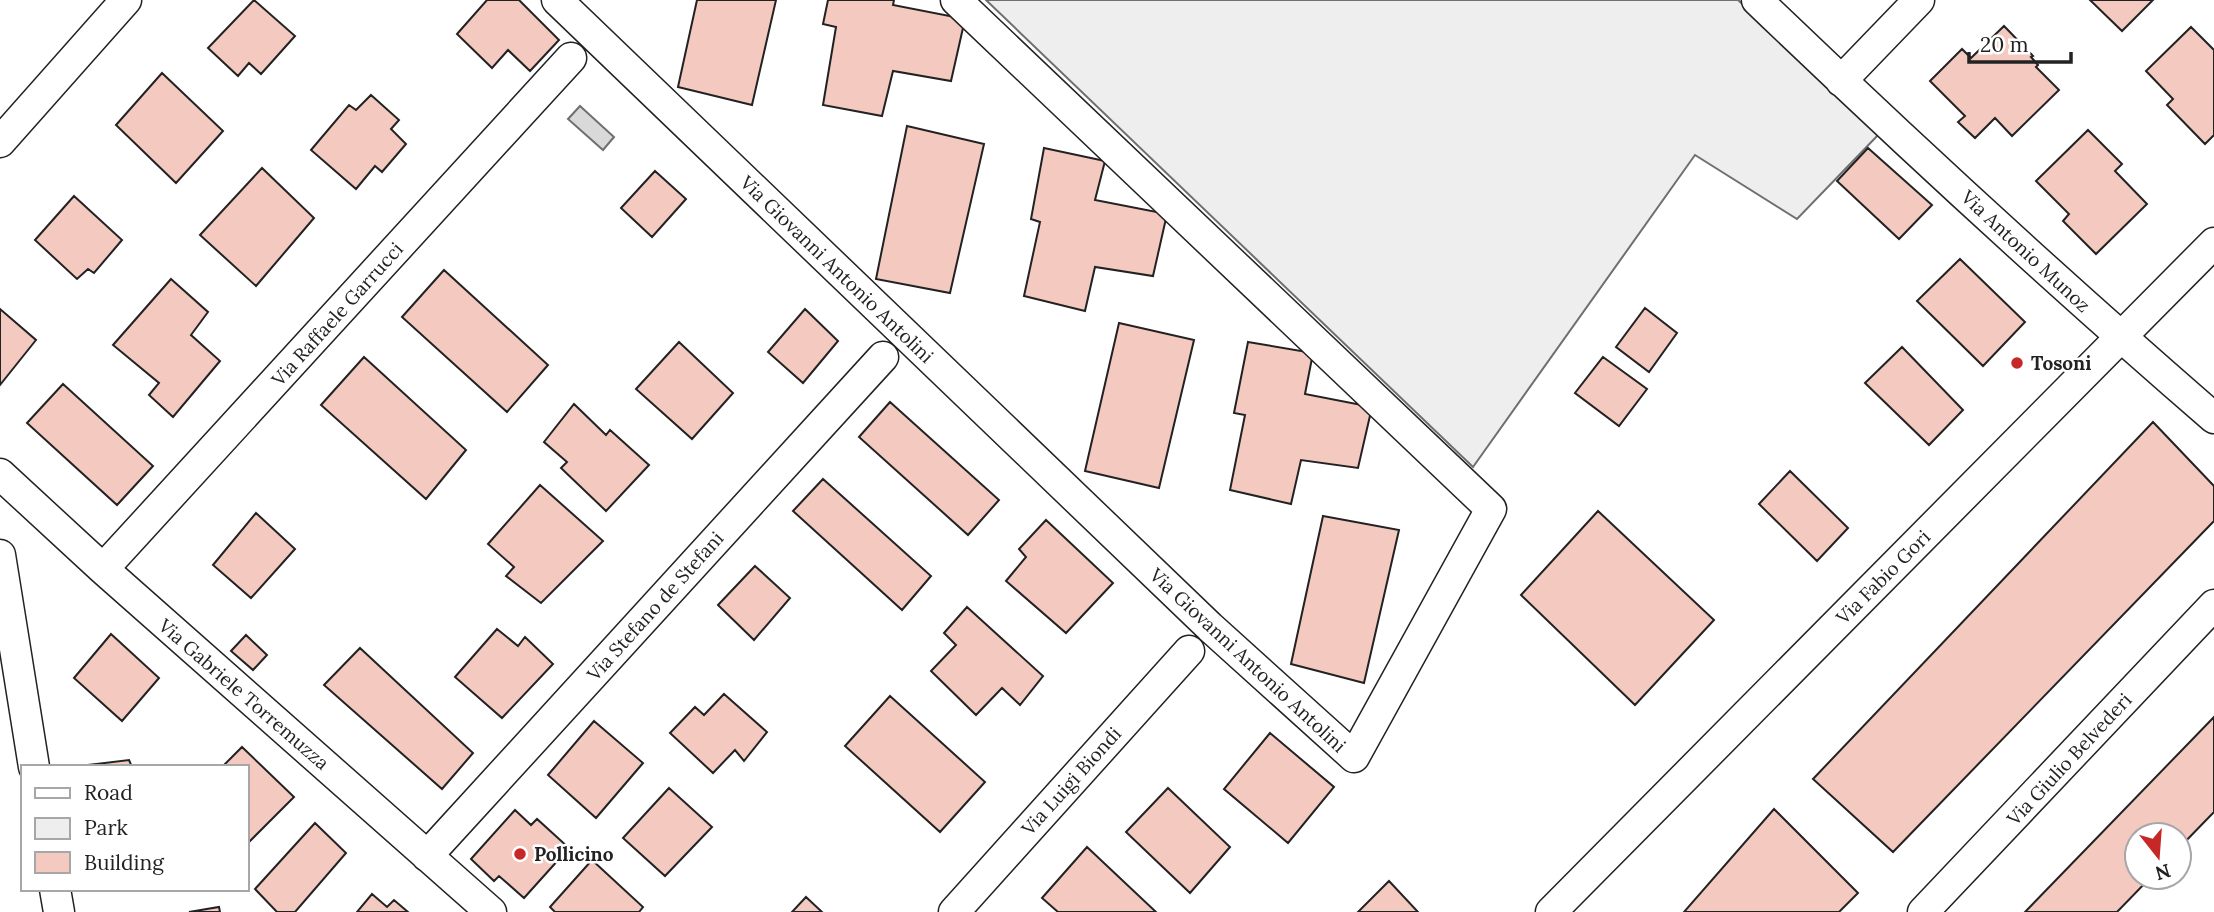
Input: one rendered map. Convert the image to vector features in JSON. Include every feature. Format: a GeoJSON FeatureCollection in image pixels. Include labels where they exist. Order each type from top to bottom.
{"type":"FeatureCollection","features":[{"type":"Feature","properties":{"kind":"street"},"geometry":{"type":"LineString","coordinates":[[0,142],[126,0]]}},
{"type":"Feature","properties":{"kind":"street","name":"Via Giovanni Antonio Antolini"},"geometry":{"type":"LineString","coordinates":[[557,0],[1210,627],[1354,757],[1491,509],[956,0]]}},
{"type":"Feature","properties":{"kind":"street","name":"Via Antonio Munoz"},"geometry":{"type":"LineString","coordinates":[[1757,0],[1841,81],[2120,337],[2214,418]]}},
{"type":"Feature","properties":{"kind":"street"},"geometry":{"type":"LineString","coordinates":[[1841,81],[1919,0]]}},
{"type":"Feature","properties":{"kind":"street","name":"Via Raffaele Garrucci"},"geometry":{"type":"LineString","coordinates":[[103,569],[571,58]]}},
{"type":"Feature","properties":{"kind":"street","name":"Via Fabio Gori"},"geometry":{"type":"LineString","coordinates":[[1558,910],[2214,243]]}},
{"type":"Feature","properties":{"kind":"street","name":"Via Stefano de Stefani"},"geometry":{"type":"LineString","coordinates":[[427,856],[883,356]]}},
{"type":"Feature","properties":{"kind":"street","name":"Via Gabriele Torremuzza"},"geometry":{"type":"LineString","coordinates":[[0,474],[103,569],[491,912]]}},
{"type":"Feature","properties":{"kind":"street"},"geometry":{"type":"LineString","coordinates":[[0,555],[34,765]]}},
{"type":"Feature","properties":{"kind":"street","name":"Via Giulio Belvederi"},"geometry":{"type":"LineString","coordinates":[[1923,912],[2214,605]]}},
{"type":"Feature","properties":{"kind":"street","name":"Via Luigi Biondi"},"geometry":{"type":"LineString","coordinates":[[954,912],[1189,651]]}},
{"type":"Feature","properties":{"kind":"street"},"geometry":{"type":"LineString","coordinates":[[55,891],[59,912]]}},
{"type":"Feature","properties":{"kind":"green space"},"geometry":{"type":"Polygon","coordinates":[[[986,0],[1738,0],[1880,133],[1797,219],[1695,155],[1473,467],[986,0]]]}},
{"type":"Feature","properties":{"kind":"shaded area"},"geometry":{"type":"Polygon","coordinates":[[[580,106],[614,137],[603,150],[568,119],[580,106]]]}},
{"type":"Feature","properties":{"kind":"building"},"geometry":{"type":"Polygon","coordinates":[[[254,0],[295,36],[261,74],[249,63],[238,76],[208,48],[254,0]]]}},
{"type":"Feature","properties":{"kind":"building"},"geometry":{"type":"Polygon","coordinates":[[[487,0],[519,0],[559,40],[530,71],[508,50],[492,68],[457,34],[487,0]]]}},
{"type":"Feature","properties":{"kind":"building"},"geometry":{"type":"Polygon","coordinates":[[[697,0],[776,0],[752,105],[678,87],[697,0]]]}},
{"type":"Feature","properties":{"kind":"building"},"geometry":{"type":"Polygon","coordinates":[[[828,0],[894,0],[893,5],[965,19],[951,81],[893,71],[882,116],[823,105],[836,27],[823,24],[828,0]]]}},
{"type":"Feature","properties":{"kind":"building"},"geometry":{"type":"Polygon","coordinates":[[[2090,0],[2153,0],[2122,31],[2090,0]]]}},
{"type":"Feature","properties":{"kind":"building"},"geometry":{"type":"Polygon","coordinates":[[[2004,26],[2033,56],[2031,57],[2038,65],[2036,67],[2059,90],[2012,136],[1995,118],[1975,138],[1958,122],[1965,116],[1930,81],[1962,49],[1971,58],[2004,26]]]}},
{"type":"Feature","properties":{"kind":"building"},"geometry":{"type":"Polygon","coordinates":[[[2191,27],[2214,50],[2214,135],[2205,144],[2167,105],[2173,99],[2146,71],[2191,27]]]}},
{"type":"Feature","properties":{"kind":"building"},"geometry":{"type":"Polygon","coordinates":[[[162,73],[223,131],[176,183],[116,125],[162,73]]]}},
{"type":"Feature","properties":{"kind":"building"},"geometry":{"type":"Polygon","coordinates":[[[371,95],[399,120],[391,129],[406,144],[382,172],[375,166],[356,189],[311,150],[349,105],[356,110],[371,95]]]}},
{"type":"Feature","properties":{"kind":"building"},"geometry":{"type":"Polygon","coordinates":[[[907,126],[984,144],[950,293],[876,279],[907,126]]]}},
{"type":"Feature","properties":{"kind":"building"},"geometry":{"type":"Polygon","coordinates":[[[2088,130],[2122,164],[2115,171],[2147,204],[2096,254],[2063,221],[2069,214],[2036,181],[2088,130]]]}},
{"type":"Feature","properties":{"kind":"building"},"geometry":{"type":"Polygon","coordinates":[[[1044,148],[1105,161],[1095,200],[1167,214],[1153,276],[1095,267],[1085,311],[1024,296],[1040,222],[1031,219],[1044,148]]]}},
{"type":"Feature","properties":{"kind":"building"},"geometry":{"type":"Polygon","coordinates":[[[1868,148],[1932,205],[1899,239],[1837,181],[1868,148]]]}},
{"type":"Feature","properties":{"kind":"building"},"geometry":{"type":"Polygon","coordinates":[[[262,168],[314,218],[256,286],[200,235],[262,168]]]}},
{"type":"Feature","properties":{"kind":"building"},"geometry":{"type":"Polygon","coordinates":[[[655,171],[686,199],[652,237],[621,208],[655,171]]]}},
{"type":"Feature","properties":{"kind":"building"},"geometry":{"type":"Polygon","coordinates":[[[74,196],[122,240],[94,273],[88,269],[77,279],[35,240],[74,196]]]}},
{"type":"Feature","properties":{"kind":"building"},"geometry":{"type":"Polygon","coordinates":[[[1960,259],[2025,322],[1983,366],[1917,301],[1960,259]]]}},
{"type":"Feature","properties":{"kind":"building"},"geometry":{"type":"Polygon","coordinates":[[[444,270],[548,365],[507,412],[402,317],[444,270]]]}},
{"type":"Feature","properties":{"kind":"building"},"geometry":{"type":"Polygon","coordinates":[[[171,279],[208,312],[191,335],[220,361],[173,417],[149,395],[159,383],[113,345],[171,279]]]}},
{"type":"Feature","properties":{"kind":"building"},"geometry":{"type":"Polygon","coordinates":[[[1645,308],[1677,333],[1649,372],[1616,347],[1645,308]]]}},
{"type":"Feature","properties":{"kind":"building"},"geometry":{"type":"Polygon","coordinates":[[[0,309],[36,340],[0,385],[0,309]]]}},
{"type":"Feature","properties":{"kind":"building"},"geometry":{"type":"Polygon","coordinates":[[[805,309],[838,341],[803,383],[768,352],[805,309]]]}},
{"type":"Feature","properties":{"kind":"building"},"geometry":{"type":"Polygon","coordinates":[[[1119,323],[1194,340],[1159,488],[1085,471],[1119,323]]]}},
{"type":"Feature","properties":{"kind":"building"},"geometry":{"type":"Polygon","coordinates":[[[679,342],[733,393],[692,439],[636,389],[679,342]]]}},
{"type":"Feature","properties":{"kind":"building"},"geometry":{"type":"Polygon","coordinates":[[[1248,342],[1313,353],[1305,394],[1372,407],[1358,468],[1301,460],[1291,504],[1230,490],[1245,415],[1234,413],[1248,342]]]}},
{"type":"Feature","properties":{"kind":"building"},"geometry":{"type":"Polygon","coordinates":[[[1902,347],[1963,410],[1929,445],[1865,383],[1902,347]]]}},
{"type":"Feature","properties":{"kind":"building"},"geometry":{"type":"Polygon","coordinates":[[[364,357],[466,450],[426,499],[321,405],[364,357]]]}},
{"type":"Feature","properties":{"kind":"building"},"geometry":{"type":"Polygon","coordinates":[[[1603,357],[1647,389],[1619,426],[1575,393],[1603,357]]]}},
{"type":"Feature","properties":{"kind":"building"},"geometry":{"type":"Polygon","coordinates":[[[63,384],[153,466],[117,505],[27,423],[63,384]]]}},
{"type":"Feature","properties":{"kind":"building"},"geometry":{"type":"Polygon","coordinates":[[[890,402],[999,500],[968,535],[859,437],[890,402]]]}},
{"type":"Feature","properties":{"kind":"building"},"geometry":{"type":"Polygon","coordinates":[[[574,404],[606,435],[610,430],[649,465],[606,511],[561,468],[567,462],[544,442],[574,404]]]}},
{"type":"Feature","properties":{"kind":"building"},"geometry":{"type":"Polygon","coordinates":[[[2153,422],[2214,486],[2214,521],[1893,852],[1813,779],[2153,422]]]}},
{"type":"Feature","properties":{"kind":"building"},"geometry":{"type":"Polygon","coordinates":[[[1790,471],[1848,528],[1817,561],[1759,504],[1790,471]]]}},
{"type":"Feature","properties":{"kind":"building"},"geometry":{"type":"Polygon","coordinates":[[[823,479],[931,576],[902,610],[793,511],[823,479]]]}},
{"type":"Feature","properties":{"kind":"building"},"geometry":{"type":"Polygon","coordinates":[[[540,485],[603,541],[541,603],[506,576],[514,567],[488,544],[540,485]]]}},
{"type":"Feature","properties":{"kind":"building"},"geometry":{"type":"Polygon","coordinates":[[[1598,511],[1714,620],[1635,705],[1521,595],[1598,511]]]}},
{"type":"Feature","properties":{"kind":"building"},"geometry":{"type":"Polygon","coordinates":[[[256,513],[295,549],[251,598],[213,565],[256,513]]]}},
{"type":"Feature","properties":{"kind":"building"},"geometry":{"type":"Polygon","coordinates":[[[1323,516],[1399,530],[1364,683],[1291,664],[1323,516]]]}},
{"type":"Feature","properties":{"kind":"building"},"geometry":{"type":"Polygon","coordinates":[[[1046,520],[1113,583],[1066,633],[1006,581],[1026,557],[1019,549],[1046,520]]]}},
{"type":"Feature","properties":{"kind":"building"},"geometry":{"type":"Polygon","coordinates":[[[755,566],[790,598],[754,640],[718,605],[755,566]]]}},
{"type":"Feature","properties":{"kind":"building"},"geometry":{"type":"Polygon","coordinates":[[[967,607],[1043,676],[1020,705],[1002,688],[976,715],[931,671],[956,645],[944,633],[967,607]]]}},
{"type":"Feature","properties":{"kind":"building"},"geometry":{"type":"Polygon","coordinates":[[[497,629],[518,646],[525,637],[553,664],[502,718],[455,677],[497,629]]]}},
{"type":"Feature","properties":{"kind":"building"},"geometry":{"type":"Polygon","coordinates":[[[111,634],[159,678],[122,721],[74,678],[111,634]]]}},
{"type":"Feature","properties":{"kind":"building"},"geometry":{"type":"Polygon","coordinates":[[[246,635],[267,655],[253,670],[231,651],[246,635]]]}},
{"type":"Feature","properties":{"kind":"building"},"geometry":{"type":"Polygon","coordinates":[[[360,648],[473,753],[442,789],[324,685],[360,648]]]}},
{"type":"Feature","properties":{"kind":"building"},"geometry":{"type":"Polygon","coordinates":[[[724,694],[767,732],[744,761],[735,750],[713,773],[670,733],[695,707],[704,715],[724,694]]]}},
{"type":"Feature","properties":{"kind":"building"},"geometry":{"type":"Polygon","coordinates":[[[890,696],[985,782],[940,832],[845,746],[890,696]]]}},
{"type":"Feature","properties":{"kind":"building"},"geometry":{"type":"Polygon","coordinates":[[[2214,717],[2214,812],[2193,834],[2193,821],[2123,821],[2123,891],[2137,891],[2117,912],[2025,912],[2214,717]]]}},
{"type":"Feature","properties":{"kind":"building"},"geometry":{"type":"Polygon","coordinates":[[[594,721],[643,763],[596,818],[548,775],[594,721]]]}},
{"type":"Feature","properties":{"kind":"building"},"geometry":{"type":"Polygon","coordinates":[[[1270,733],[1334,787],[1288,843],[1224,789],[1270,733]]]}},
{"type":"Feature","properties":{"kind":"building"},"geometry":{"type":"Polygon","coordinates":[[[242,747],[294,797],[249,842],[248,765],[224,765],[242,747]]]}},
{"type":"Feature","properties":{"kind":"building"},"geometry":{"type":"Polygon","coordinates":[[[129,760],[131,765],[88,765],[129,760]]]}},
{"type":"Feature","properties":{"kind":"building"},"geometry":{"type":"Polygon","coordinates":[[[669,788],[712,827],[665,876],[623,838],[669,788]]]}},
{"type":"Feature","properties":{"kind":"building"},"geometry":{"type":"Polygon","coordinates":[[[1168,788],[1230,847],[1190,893],[1126,832],[1168,788]]]}},
{"type":"Feature","properties":{"kind":"building"},"geometry":{"type":"Polygon","coordinates":[[[1774,809],[1858,893],[1839,912],[1684,912],[1774,809]]]}},
{"type":"Feature","properties":{"kind":"building","name":"Pollicino"},"geometry":{"type":"Polygon","coordinates":[[[515,810],[531,825],[537,819],[569,848],[524,898],[499,876],[494,881],[471,859],[515,810]]]}},
{"type":"Feature","properties":{"kind":"building"},"geometry":{"type":"Polygon","coordinates":[[[315,823],[346,853],[295,912],[277,912],[255,889],[315,823]]]}},
{"type":"Feature","properties":{"kind":"building"},"geometry":{"type":"Polygon","coordinates":[[[1087,847],[1156,912],[1058,912],[1042,898],[1087,847]]]}},
{"type":"Feature","properties":{"kind":"building"},"geometry":{"type":"Polygon","coordinates":[[[592,860],[643,907],[639,912],[555,912],[550,907],[592,860]]]}},
{"type":"Feature","properties":{"kind":"building"},"geometry":{"type":"Polygon","coordinates":[[[1389,881],[1418,912],[1358,912],[1389,881]]]}},
{"type":"Feature","properties":{"kind":"building"},"geometry":{"type":"Polygon","coordinates":[[[372,894],[387,907],[394,900],[408,912],[357,912],[372,894]]]}},
{"type":"Feature","properties":{"kind":"building"},"geometry":{"type":"Polygon","coordinates":[[[806,897],[822,912],[792,912],[806,897]]]}},
{"type":"Feature","properties":{"kind":"building"},"geometry":{"type":"Polygon","coordinates":[[[219,907],[220,912],[189,912],[219,907]]]}},
{"type":"Feature","properties":{"kind":"place","name":"Tosoni"},"geometry":{"type":"Point","coordinates":[2017,363]}},
{"type":"Feature","properties":{"kind":"place","name":"Pollicino"},"geometry":{"type":"Point","coordinates":[520,854]}}]}
